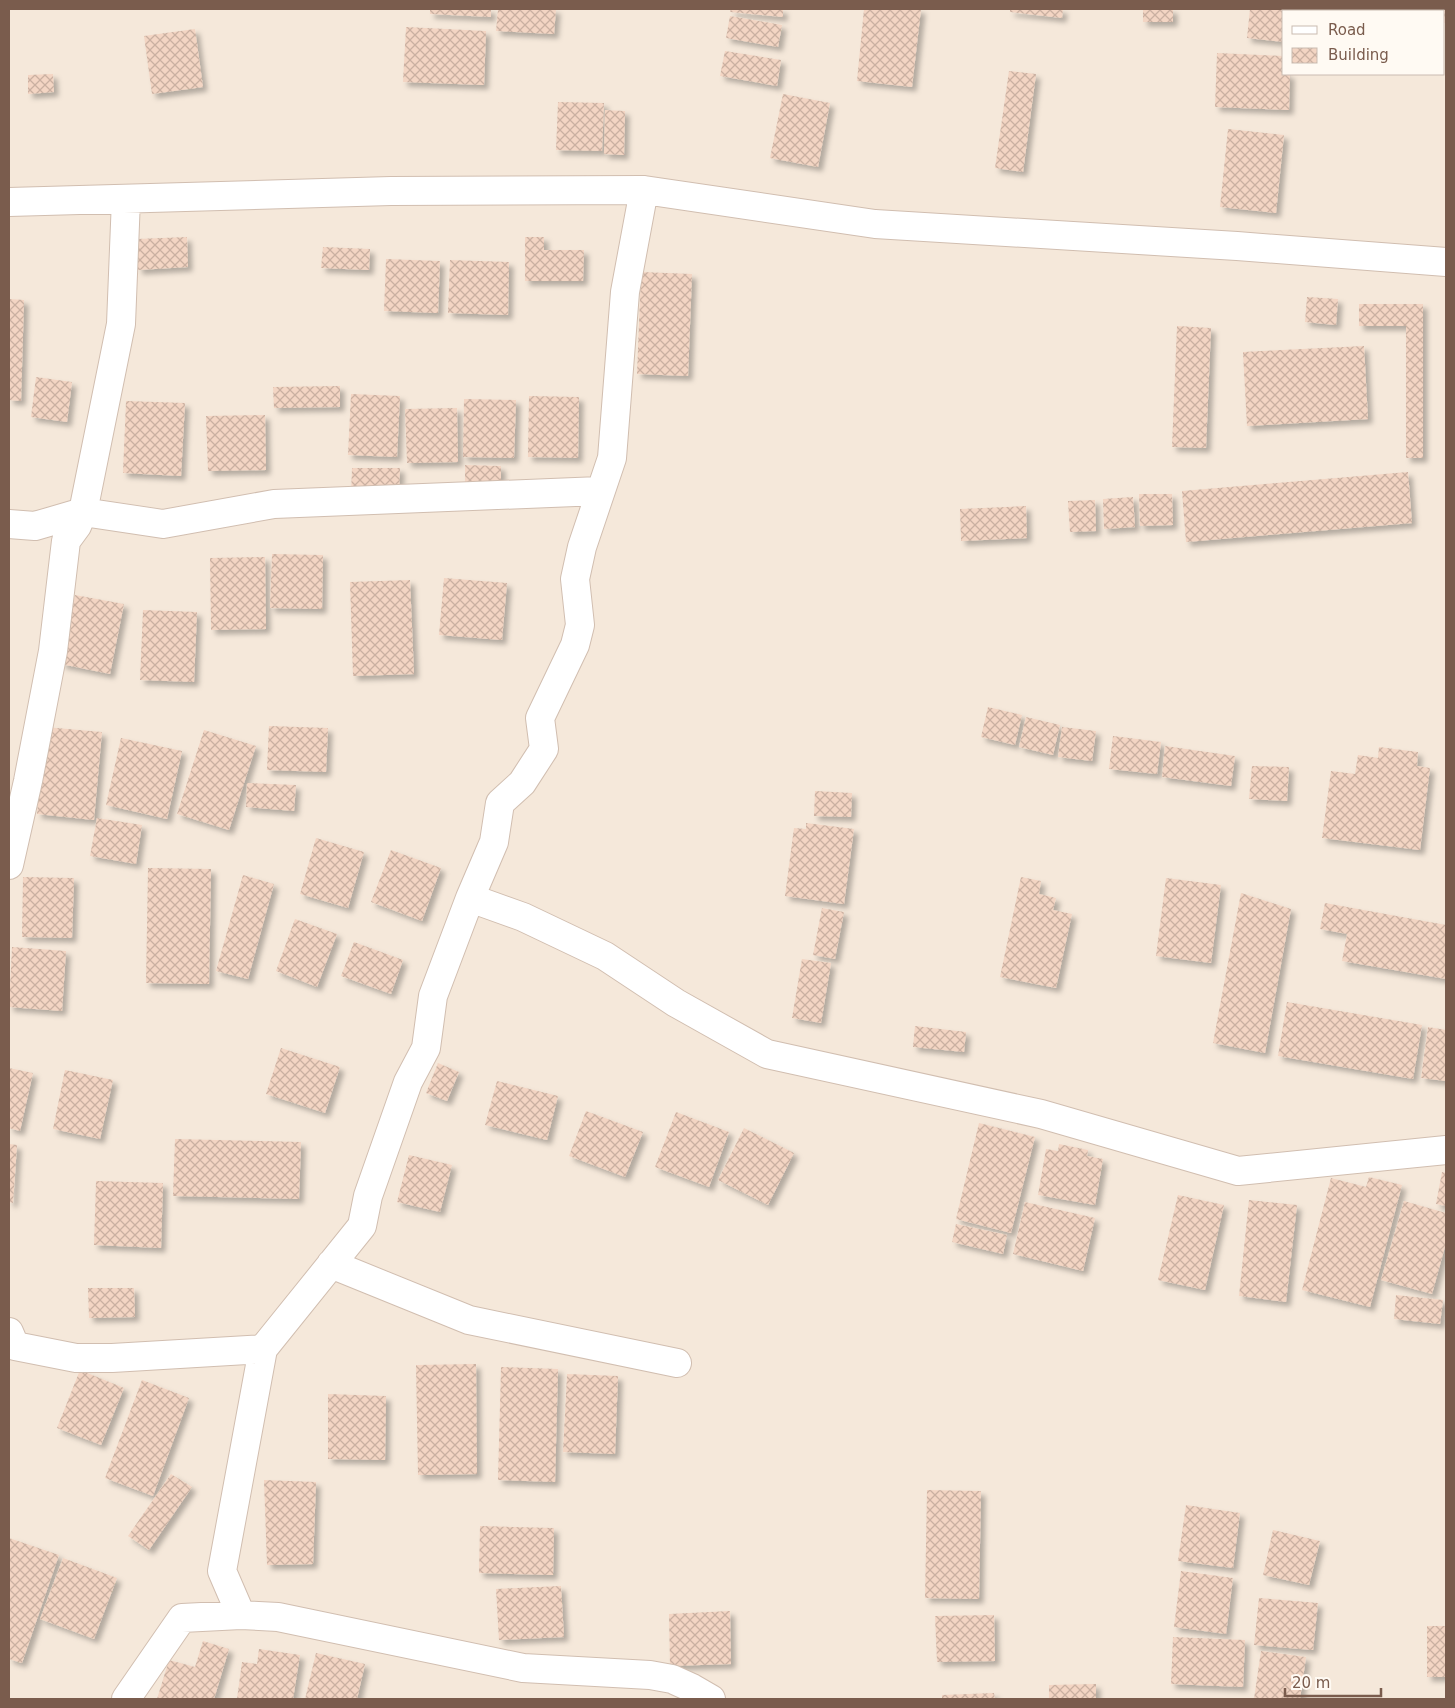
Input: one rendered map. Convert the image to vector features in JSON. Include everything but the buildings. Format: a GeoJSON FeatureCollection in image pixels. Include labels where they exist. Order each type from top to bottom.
{"type":"FeatureCollection","features":[{"type":"Feature","properties":{"kind":"street"},"geometry":{"type":"LineString","coordinates":[[241,1615],[222,1571],[263,1348],[362,1226],[368,1196],[408,1082],[426,1048],[433,996],[470,898],[494,842],[500,802],[522,783],[544,749],[540,718],[575,645],[580,625],[575,579],[582,547],[612,458],[625,292],[644,190]]}},
{"type":"Feature","properties":{"kind":"street"},"geometry":{"type":"LineString","coordinates":[[9,202],[391,191],[644,190],[875,224],[1246,246],[1446,262]]}},
{"type":"Feature","properties":{"kind":"street"},"geometry":{"type":"LineString","coordinates":[[9,865],[28,781],[53,651],[66,541],[77,526],[83,512],[121,324],[126,199]]}},
{"type":"Feature","properties":{"kind":"street"},"geometry":{"type":"LineString","coordinates":[[9,524],[35,526],[83,512],[163,524],[274,504],[600,490]]}},
{"type":"Feature","properties":{"kind":"street"},"geometry":{"type":"LineString","coordinates":[[470,898],[523,917],[605,956],[676,1003],[767,1054],[1041,1114],[1238,1171],[1446,1150]]}},
{"type":"Feature","properties":{"kind":"street"},"geometry":{"type":"LineString","coordinates":[[331,1264],[470,1320],[677,1363]]}},
{"type":"Feature","properties":{"kind":"street"},"geometry":{"type":"LineString","coordinates":[[9,1332],[15,1346],[76,1358],[112,1358],[263,1348]]}},
{"type":"Feature","properties":{"kind":"street"},"geometry":{"type":"LineString","coordinates":[[126,1699],[182,1618],[241,1615],[278,1617],[523,1668],[650,1675],[672,1679],[706,1695]]}},
{"type":"Feature","properties":{"kind":"shaded area"},"geometry":{"type":"Polygon","coordinates":[[[9,9],[1446,9],[1446,1699],[9,1699],[9,9]]]}}]}
